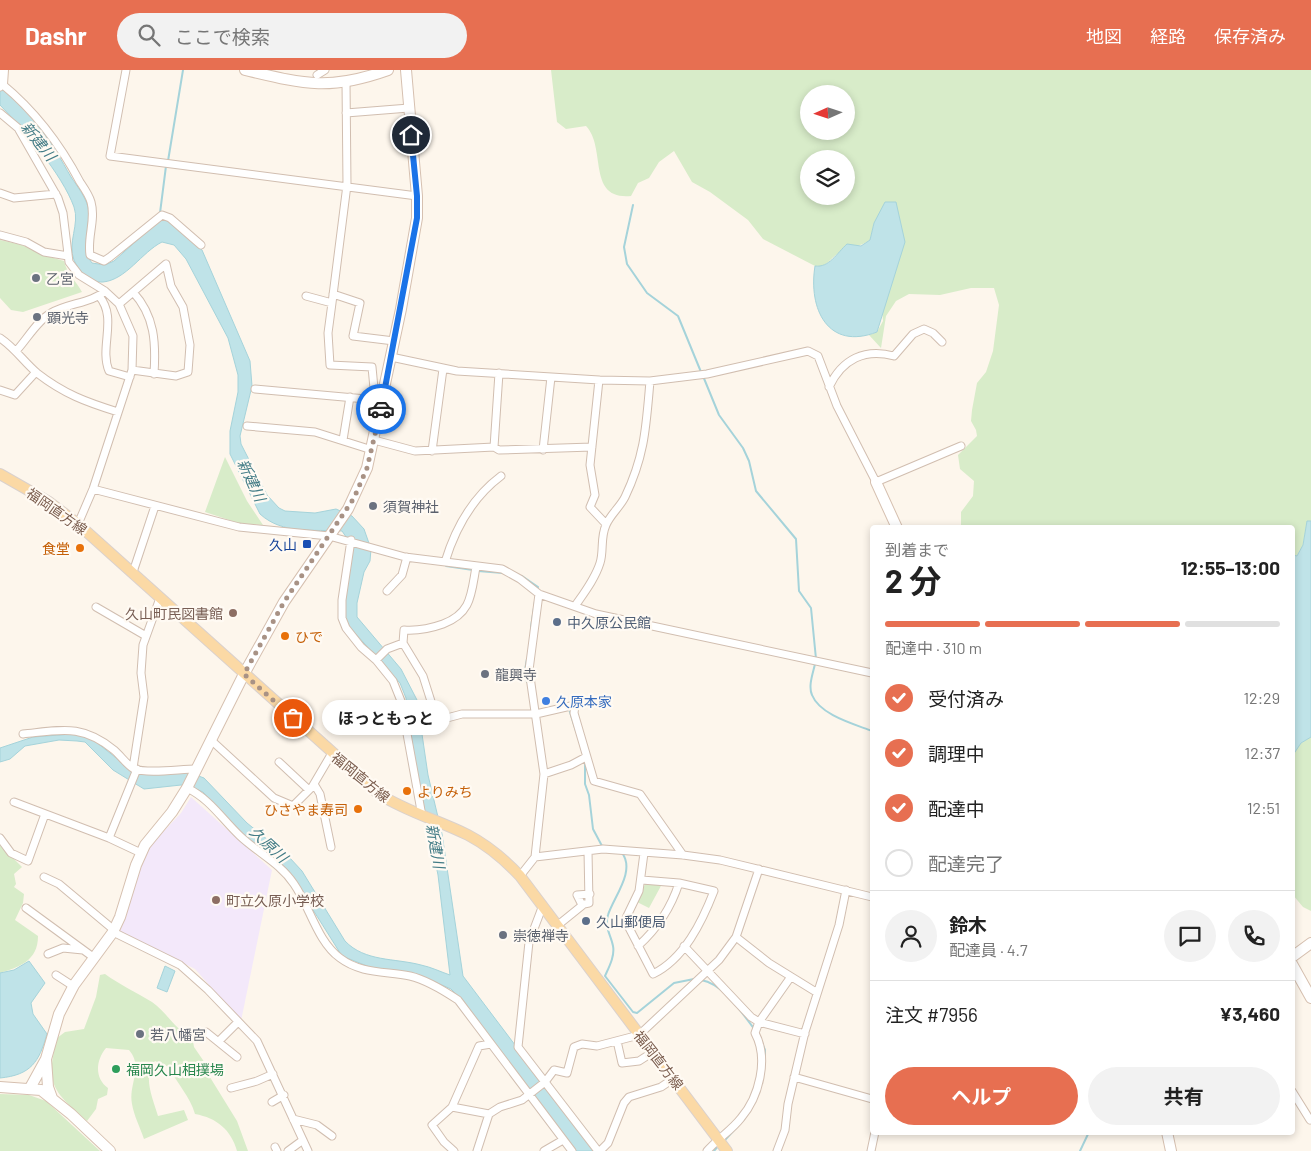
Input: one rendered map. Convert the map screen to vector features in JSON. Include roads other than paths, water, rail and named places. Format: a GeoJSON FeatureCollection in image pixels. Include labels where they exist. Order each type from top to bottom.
{"type":"FeatureCollection","features":[{"type":"Feature","properties":{"kind":"main road","name":"福岡直方線"},"geometry":{"type":"LineString","coordinates":[[0,474],[49,502],[78,524],[379,794],[395,804],[444,825],[485,846],[520,876],[727,1151]]}},
{"type":"Feature","properties":{"kind":"street"},"geometry":{"type":"LineString","coordinates":[[3,70],[1,86],[20,98],[46,128],[89,197],[93,215],[88,246],[90,255],[104,261],[162,215],[170,218],[201,245]]}},
{"type":"Feature","properties":{"kind":"street"},"geometry":{"type":"LineString","coordinates":[[126,70],[110,156],[346,185],[417,196]]}},
{"type":"Feature","properties":{"kind":"street"},"geometry":{"type":"LineString","coordinates":[[245,70],[308,84],[346,82],[388,70]]}},
{"type":"Feature","properties":{"kind":"street"},"geometry":{"type":"LineString","coordinates":[[317,75],[325,70]]}},
{"type":"Feature","properties":{"kind":"street"},"geometry":{"type":"LineString","coordinates":[[30,1088],[46,1059],[59,1014],[73,986],[92,957],[113,931],[141,853],[187,788],[244,674],[284,602],[348,509],[360,486],[373,445],[378,400],[391,357],[417,218],[417,196],[406,70]]}},
{"type":"Feature","properties":{"kind":"street"},"geometry":{"type":"LineString","coordinates":[[346,82],[346,185],[328,333],[330,365],[372,367],[378,400]]}},
{"type":"Feature","properties":{"kind":"street"},"geometry":{"type":"LineString","coordinates":[[346,113],[408,108]]}},
{"type":"Feature","properties":{"kind":"street"},"geometry":{"type":"LineString","coordinates":[[0,113],[18,128],[56,194],[63,213],[69,262],[79,275],[119,304],[134,336],[131,373],[93,489],[78,524]]}},
{"type":"Feature","properties":{"kind":"street"},"geometry":{"type":"LineString","coordinates":[[0,193],[14,198],[56,194]]}},
{"type":"Feature","properties":{"kind":"street"},"geometry":{"type":"LineString","coordinates":[[0,234],[26,242],[44,252],[68,256]]}},
{"type":"Feature","properties":{"kind":"street"},"geometry":{"type":"LineString","coordinates":[[102,293],[108,318],[106,363],[109,371],[176,376],[188,372],[190,345],[183,307],[171,286],[166,264],[119,304]]}},
{"type":"Feature","properties":{"kind":"street"},"geometry":{"type":"LineString","coordinates":[[133,292],[143,303],[154,333],[154,374]]}},
{"type":"Feature","properties":{"kind":"street"},"geometry":{"type":"LineString","coordinates":[[17,350],[50,314],[74,302],[102,293]]}},
{"type":"Feature","properties":{"kind":"street"},"geometry":{"type":"LineString","coordinates":[[333,294],[360,303],[353,336],[394,341]]}},
{"type":"Feature","properties":{"kind":"street"},"geometry":{"type":"LineString","coordinates":[[306,296],[332,303]]}},
{"type":"Feature","properties":{"kind":"street"},"geometry":{"type":"LineString","coordinates":[[830,387],[836,373],[844,364],[878,352],[894,356],[913,334],[924,329],[933,333],[942,342]]}},
{"type":"Feature","properties":{"kind":"street"},"geometry":{"type":"LineString","coordinates":[[0,338],[17,350],[36,372],[63,392],[86,402],[118,412]]}},
{"type":"Feature","properties":{"kind":"street"},"geometry":{"type":"LineString","coordinates":[[391,357],[443,369],[599,380],[650,381],[707,374],[808,351],[818,356],[836,406],[876,482],[896,525]]}},
{"type":"Feature","properties":{"kind":"street"},"geometry":{"type":"LineString","coordinates":[[432,451],[443,369]]}},
{"type":"Feature","properties":{"kind":"street"},"geometry":{"type":"LineString","coordinates":[[0,390],[15,395],[36,372]]}},
{"type":"Feature","properties":{"kind":"street"},"geometry":{"type":"LineString","coordinates":[[494,448],[499,373]]}},
{"type":"Feature","properties":{"kind":"street"},"geometry":{"type":"LineString","coordinates":[[543,450],[551,377]]}},
{"type":"Feature","properties":{"kind":"street"},"geometry":{"type":"LineString","coordinates":[[599,380],[590,465],[595,495],[590,507],[606,524]]}},
{"type":"Feature","properties":{"kind":"street"},"geometry":{"type":"LineString","coordinates":[[575,606],[588,587],[601,561],[600,549],[606,524],[622,502],[635,475],[645,442],[650,381]]}},
{"type":"Feature","properties":{"kind":"street"},"geometry":{"type":"LineString","coordinates":[[255,389],[378,400]]}},
{"type":"Feature","properties":{"kind":"street"},"geometry":{"type":"LineString","coordinates":[[343,440],[350,397]]}},
{"type":"Feature","properties":{"kind":"street"},"geometry":{"type":"LineString","coordinates":[[247,426],[316,432],[343,440],[415,451],[494,448],[499,450],[543,450],[592,447]]}},
{"type":"Feature","properties":{"kind":"street"},"geometry":{"type":"LineString","coordinates":[[876,482],[961,446]]}},
{"type":"Feature","properties":{"kind":"street"},"geometry":{"type":"LineString","coordinates":[[445,562],[455,532],[464,515],[501,476]]}},
{"type":"Feature","properties":{"kind":"street"},"geometry":{"type":"LineString","coordinates":[[93,489],[239,527],[329,536],[351,540],[407,557],[504,570],[520,579],[539,594],[614,619],[870,673]]}},
{"type":"Feature","properties":{"kind":"street"},"geometry":{"type":"LineString","coordinates":[[132,572],[156,506]]}},
{"type":"Feature","properties":{"kind":"street"},"geometry":{"type":"LineString","coordinates":[[351,540],[342,600],[342,618],[346,628],[361,647],[376,660],[393,681],[405,709],[413,776],[422,816]]}},
{"type":"Feature","properties":{"kind":"street"},"geometry":{"type":"LineString","coordinates":[[387,592],[402,574],[407,557]]}},
{"type":"Feature","properties":{"kind":"street"},"geometry":{"type":"LineString","coordinates":[[476,567],[471,595],[464,611],[455,619],[432,628],[404,630],[403,643],[423,676],[436,717],[447,718],[462,714],[536,714],[575,705],[574,713],[594,781],[640,794],[683,855]]}},
{"type":"Feature","properties":{"kind":"street"},"geometry":{"type":"LineString","coordinates":[[520,876],[535,857],[544,774],[529,670],[539,594]]}},
{"type":"Feature","properties":{"kind":"street"},"geometry":{"type":"LineString","coordinates":[[109,838],[131,784],[135,769],[144,697],[141,673],[146,636],[160,598]]}},
{"type":"Feature","properties":{"kind":"street"},"geometry":{"type":"LineString","coordinates":[[96,607],[146,636]]}},
{"type":"Feature","properties":{"kind":"street"},"geometry":{"type":"LineString","coordinates":[[376,660],[387,649],[403,643]]}},
{"type":"Feature","properties":{"kind":"street"},"geometry":{"type":"LineString","coordinates":[[23,734],[72,730],[92,735],[115,751],[135,769],[195,771]]}},
{"type":"Feature","properties":{"kind":"street"},"geometry":{"type":"LineString","coordinates":[[210,740],[274,798],[293,806],[312,787],[332,753]]}},
{"type":"Feature","properties":{"kind":"street"},"geometry":{"type":"LineString","coordinates":[[544,774],[571,765],[586,757]]}},
{"type":"Feature","properties":{"kind":"street"},"geometry":{"type":"LineString","coordinates":[[279,762],[320,794],[331,847]]}},
{"type":"Feature","properties":{"kind":"street"},"geometry":{"type":"LineString","coordinates":[[187,788],[202,795],[240,836],[283,869],[295,884],[320,933],[339,958],[353,966],[412,977],[443,990],[458,1000],[572,1151]]}},
{"type":"Feature","properties":{"kind":"street"},"geometry":{"type":"LineString","coordinates":[[14,802],[109,838],[141,853]]}},
{"type":"Feature","properties":{"kind":"street"},"geometry":{"type":"LineString","coordinates":[[0,838],[11,854],[28,861],[45,814]]}},
{"type":"Feature","properties":{"kind":"street"},"geometry":{"type":"LineString","coordinates":[[535,857],[603,849],[683,855],[759,869],[870,896]]}},
{"type":"Feature","properties":{"kind":"street"},"geometry":{"type":"LineString","coordinates":[[558,925],[582,905],[589,903],[588,851]]}},
{"type":"Feature","properties":{"kind":"street"},"geometry":{"type":"LineString","coordinates":[[642,880],[679,883],[714,891],[703,918],[684,946],[672,961],[653,974],[626,918],[642,880],[644,853]]}},
{"type":"Feature","properties":{"kind":"street"},"geometry":{"type":"LineString","coordinates":[[477,1151],[489,1114],[500,1107],[516,1103],[528,1095],[545,1082],[554,1070],[567,1073],[574,1047],[582,1044],[597,1046],[640,1035],[708,970],[736,938],[759,869]]}},
{"type":"Feature","properties":{"kind":"street"},"geometry":{"type":"LineString","coordinates":[[44,877],[59,884],[113,931],[180,965],[208,990],[257,1042],[284,1095],[308,1151]]}},
{"type":"Feature","properties":{"kind":"street"},"geometry":{"type":"LineString","coordinates":[[638,946],[654,932],[674,900],[679,883]]}},
{"type":"Feature","properties":{"kind":"street"},"geometry":{"type":"LineString","coordinates":[[777,1151],[785,1130],[794,1077],[816,992],[839,925],[846,890]]}},
{"type":"Feature","properties":{"kind":"street"},"geometry":{"type":"LineString","coordinates":[[582,905],[577,895],[590,894]]}},
{"type":"Feature","properties":{"kind":"street"},"geometry":{"type":"LineString","coordinates":[[543,905],[529,942],[518,1047],[599,1151],[608,1143],[624,1103],[629,1097],[661,1087],[673,1079]]}},
{"type":"Feature","properties":{"kind":"street"},"geometry":{"type":"LineString","coordinates":[[26,908],[92,957]]}},
{"type":"Feature","properties":{"kind":"street"},"geometry":{"type":"LineString","coordinates":[[736,938],[790,978],[816,992]]}},
{"type":"Feature","properties":{"kind":"street"},"geometry":{"type":"LineString","coordinates":[[1295,955],[1311,943]]}},
{"type":"Feature","properties":{"kind":"street"},"geometry":{"type":"LineString","coordinates":[[684,946],[751,1017],[759,1022],[805,1034]]}},
{"type":"Feature","properties":{"kind":"street"},"geometry":{"type":"LineString","coordinates":[[48,954],[63,948],[83,950]]}},
{"type":"Feature","properties":{"kind":"street"},"geometry":{"type":"LineString","coordinates":[[1295,969],[1311,998]]}},
{"type":"Feature","properties":{"kind":"street"},"geometry":{"type":"LineString","coordinates":[[56,975],[73,986]]}},
{"type":"Feature","properties":{"kind":"street"},"geometry":{"type":"LineString","coordinates":[[707,1151],[718,1138],[741,1118],[750,1105],[758,1083],[762,1054],[755,1033],[759,1022],[790,978]]}},
{"type":"Feature","properties":{"kind":"street"},"geometry":{"type":"LineString","coordinates":[[219,1041],[238,1022]]}},
{"type":"Feature","properties":{"kind":"street"},"geometry":{"type":"LineString","coordinates":[[206,1032],[237,1057]]}},
{"type":"Feature","properties":{"kind":"street"},"geometry":{"type":"LineString","coordinates":[[617,1041],[622,1063],[639,1061],[653,1052]]}},
{"type":"Feature","properties":{"kind":"street"},"geometry":{"type":"LineString","coordinates":[[454,1151],[444,1142],[432,1125],[452,1107],[479,1046],[491,1044]]}},
{"type":"Feature","properties":{"kind":"street"},"geometry":{"type":"LineString","coordinates":[[46,1059],[48,1087],[52,1098]]}},
{"type":"Feature","properties":{"kind":"street"},"geometry":{"type":"LineString","coordinates":[[231,1088],[257,1081],[273,1074]]}},
{"type":"Feature","properties":{"kind":"street"},"geometry":{"type":"LineString","coordinates":[[794,1077],[870,1098]]}},
{"type":"Feature","properties":{"kind":"street"},"geometry":{"type":"LineString","coordinates":[[0,1087],[42,1090],[110,1151]]}},
{"type":"Feature","properties":{"kind":"street"},"geometry":{"type":"LineString","coordinates":[[272,1102],[284,1095]]}},
{"type":"Feature","properties":{"kind":"street"},"geometry":{"type":"LineString","coordinates":[[1295,1096],[1310,1120]]}},
{"type":"Feature","properties":{"kind":"street"},"geometry":{"type":"LineString","coordinates":[[452,1107],[489,1114]]}},
{"type":"Feature","properties":{"kind":"street"},"geometry":{"type":"LineString","coordinates":[[293,1119],[317,1125],[332,1136]]}},
{"type":"Feature","properties":{"kind":"street"},"geometry":{"type":"LineString","coordinates":[[871,1151],[875,1135]]}},
{"type":"Feature","properties":{"kind":"street"},"geometry":{"type":"LineString","coordinates":[[1168,1135],[1172,1151]]}},
{"type":"Feature","properties":{"kind":"street"},"geometry":{"type":"LineString","coordinates":[[288,1151],[303,1140]]}},
{"type":"Feature","properties":{"kind":"street"},"geometry":{"type":"LineString","coordinates":[[544,1151],[563,1140]]}},
{"type":"Feature","properties":{"kind":"water"},"geometry":{"type":"Polygon","coordinates":[[[0,87],[32,116],[81,191],[88,207],[86,250],[92,263],[105,265],[114,261],[162,218],[168,220],[202,250],[250,361],[252,386],[240,436],[241,444],[267,495],[279,508],[285,511],[315,513],[336,509],[352,516],[364,529],[371,549],[370,561],[364,572],[357,603],[357,617],[401,669],[417,700],[428,775],[442,834],[463,976],[595,1151],[576,1151],[460,998],[451,989],[413,974],[372,968],[342,956],[288,870],[245,836],[203,792],[181,785],[144,789],[113,770],[85,742],[59,740],[25,746],[10,759],[0,762],[0,748],[33,737],[72,734],[87,736],[130,769],[188,772],[204,778],[247,823],[289,857],[302,871],[345,941],[353,948],[371,956],[425,966],[450,975],[438,875],[412,749],[406,698],[400,683],[346,623],[343,606],[353,547],[342,531],[289,528],[269,521],[260,514],[230,454],[230,431],[238,392],[238,375],[228,338],[186,259],[174,245],[162,242],[127,271],[111,280],[98,282],[86,276],[76,264],[72,254],[76,220],[74,207],[61,181],[42,153],[0,105],[0,87]]]}},
{"type":"Feature","properties":{"kind":"water"},"geometry":{"type":"Polygon","coordinates":[[[885,202],[896,202],[905,242],[877,332],[860,336],[846,336],[834,331],[825,322],[819,311],[815,297],[815,266],[824,265],[829,262],[847,244],[861,246],[870,240],[874,223],[885,202]]]}},
{"type":"Feature","properties":{"kind":"water"},"geometry":{"type":"Polygon","coordinates":[[[1307,521],[1311,521],[1311,737],[1301,743],[1295,752],[1295,556],[1297,556],[1303,545],[1307,521]]]}},
{"type":"Feature","properties":{"kind":"water"},"geometry":{"type":"Polygon","coordinates":[[[29,961],[45,983],[31,1003],[33,1014],[47,1034],[41,1052],[32,1065],[19,1074],[0,1078],[0,973],[14,970],[29,961]]]}},
{"type":"Feature","properties":{"kind":"water"},"geometry":{"type":"Polygon","coordinates":[[[165,966],[175,971],[167,992],[157,988],[165,966]]]}},
{"type":"Feature","properties":{"kind":"waterway"},"geometry":{"type":"LineString","coordinates":[[168,161],[183,70]]}},
{"type":"Feature","properties":{"kind":"waterway"},"geometry":{"type":"LineString","coordinates":[[160,213],[166,166]]}},
{"type":"Feature","properties":{"kind":"waterway"},"geometry":{"type":"LineString","coordinates":[[633,205],[624,247],[627,264],[647,293],[678,316],[701,372]]}},
{"type":"Feature","properties":{"kind":"waterway"},"geometry":{"type":"LineString","coordinates":[[703,376],[719,415],[743,448],[749,461],[756,491],[796,539],[799,591],[811,608],[816,659]]}},
{"type":"Feature","properties":{"kind":"waterway"},"geometry":{"type":"LineString","coordinates":[[446,566],[473,570]]}},
{"type":"Feature","properties":{"kind":"waterway"},"geometry":{"type":"LineString","coordinates":[[478,571],[503,573]]}},
{"type":"Feature","properties":{"kind":"waterway"},"geometry":{"type":"LineString","coordinates":[[522,576],[538,587],[537,590]]}},
{"type":"Feature","properties":{"kind":"waterway"},"geometry":{"type":"LineString","coordinates":[[531,627],[536,595]]}},
{"type":"Feature","properties":{"kind":"waterway"},"geometry":{"type":"LineString","coordinates":[[527,659],[525,670],[527,682]]}},
{"type":"Feature","properties":{"kind":"waterway"},"geometry":{"type":"LineString","coordinates":[[815,664],[810,688],[816,702],[838,718],[870,730]]}},
{"type":"Feature","properties":{"kind":"waterway"},"geometry":{"type":"LineString","coordinates":[[569,709],[576,731]]}},
{"type":"Feature","properties":{"kind":"waterway"},"geometry":{"type":"LineString","coordinates":[[585,762],[585,784],[589,795],[593,829],[602,846],[605,846]]}},
{"type":"Feature","properties":{"kind":"waterway"},"geometry":{"type":"LineString","coordinates":[[622,853],[626,860],[625,876],[607,919],[613,954],[605,976],[633,1012],[637,1013],[674,983],[694,979]]}},
{"type":"Feature","properties":{"kind":"waterway"},"geometry":{"type":"LineString","coordinates":[[701,980],[725,993],[755,1030]]}},
{"type":"Feature","properties":{"kind":"waterway"},"geometry":{"type":"LineString","coordinates":[[762,1043],[765,1050],[765,1062]]}},
{"type":"Feature","properties":{"kind":"waterway"},"geometry":{"type":"LineString","coordinates":[[725,1140],[745,1118]]}},
{"type":"Feature","properties":{"kind":"waterway"},"geometry":{"type":"LineString","coordinates":[[1080,1151],[1088,1135]]}},
{"type":"Feature","properties":{"kind":"waterway"},"geometry":{"type":"LineString","coordinates":[[714,1151],[719,1145]]}},
{"type":"Feature","properties":{"kind":"place","name":"乙宮"},"geometry":{"type":"Point","coordinates":[36,278]}},
{"type":"Feature","properties":{"kind":"place","name":"顕光寺"},"geometry":{"type":"Point","coordinates":[37,317]}},
{"type":"Feature","properties":{"kind":"place","name":"須賀神社"},"geometry":{"type":"Point","coordinates":[373,506]}},
{"type":"Feature","properties":{"kind":"place","name":"久山"},"geometry":{"type":"Point","coordinates":[307,544]}},
{"type":"Feature","properties":{"kind":"place","name":"食堂"},"geometry":{"type":"Point","coordinates":[80,548]}},
{"type":"Feature","properties":{"kind":"place","name":"久山町民図書館"},"geometry":{"type":"Point","coordinates":[233,613]}},
{"type":"Feature","properties":{"kind":"place","name":"中久原公民館"},"geometry":{"type":"Point","coordinates":[557,622]}},
{"type":"Feature","properties":{"kind":"place","name":"ひで"},"geometry":{"type":"Point","coordinates":[285,636]}},
{"type":"Feature","properties":{"kind":"place","name":"龍興寺"},"geometry":{"type":"Point","coordinates":[485,674]}},
{"type":"Feature","properties":{"kind":"place","name":"久原本家"},"geometry":{"type":"Point","coordinates":[546,701]}},
{"type":"Feature","properties":{"kind":"place","name":"ほっともっと"},"geometry":{"type":"Point","coordinates":[293,718]}},
{"type":"Feature","properties":{"kind":"place","name":"よりみち"},"geometry":{"type":"Point","coordinates":[407,791]}},
{"type":"Feature","properties":{"kind":"place","name":"ひさやま寿司"},"geometry":{"type":"Point","coordinates":[358,809]}},
{"type":"Feature","properties":{"kind":"place","name":"町立久原小学校"},"geometry":{"type":"Point","coordinates":[216,900]}},
{"type":"Feature","properties":{"kind":"place","name":"久山郵便局"},"geometry":{"type":"Point","coordinates":[586,921]}},
{"type":"Feature","properties":{"kind":"place","name":"崇徳禅寺"},"geometry":{"type":"Point","coordinates":[503,935]}},
{"type":"Feature","properties":{"kind":"place","name":"若八幡宮"},"geometry":{"type":"Point","coordinates":[140,1034]}},
{"type":"Feature","properties":{"kind":"place","name":"福岡久山相撲場"},"geometry":{"type":"Point","coordinates":[116,1069]}},
{"type":"Feature","properties":{"kind":"water label","name":"新建川"},"geometry":{"type":"Point","coordinates":[39,141]}},
{"type":"Feature","properties":{"kind":"water label","name":"新建川"},"geometry":{"type":"Point","coordinates":[252,480]}},
{"type":"Feature","properties":{"kind":"water label","name":"久原川"},"geometry":{"type":"Point","coordinates":[269,844]}},
{"type":"Feature","properties":{"kind":"water label","name":"新建川"},"geometry":{"type":"Point","coordinates":[436,846]}}]}
